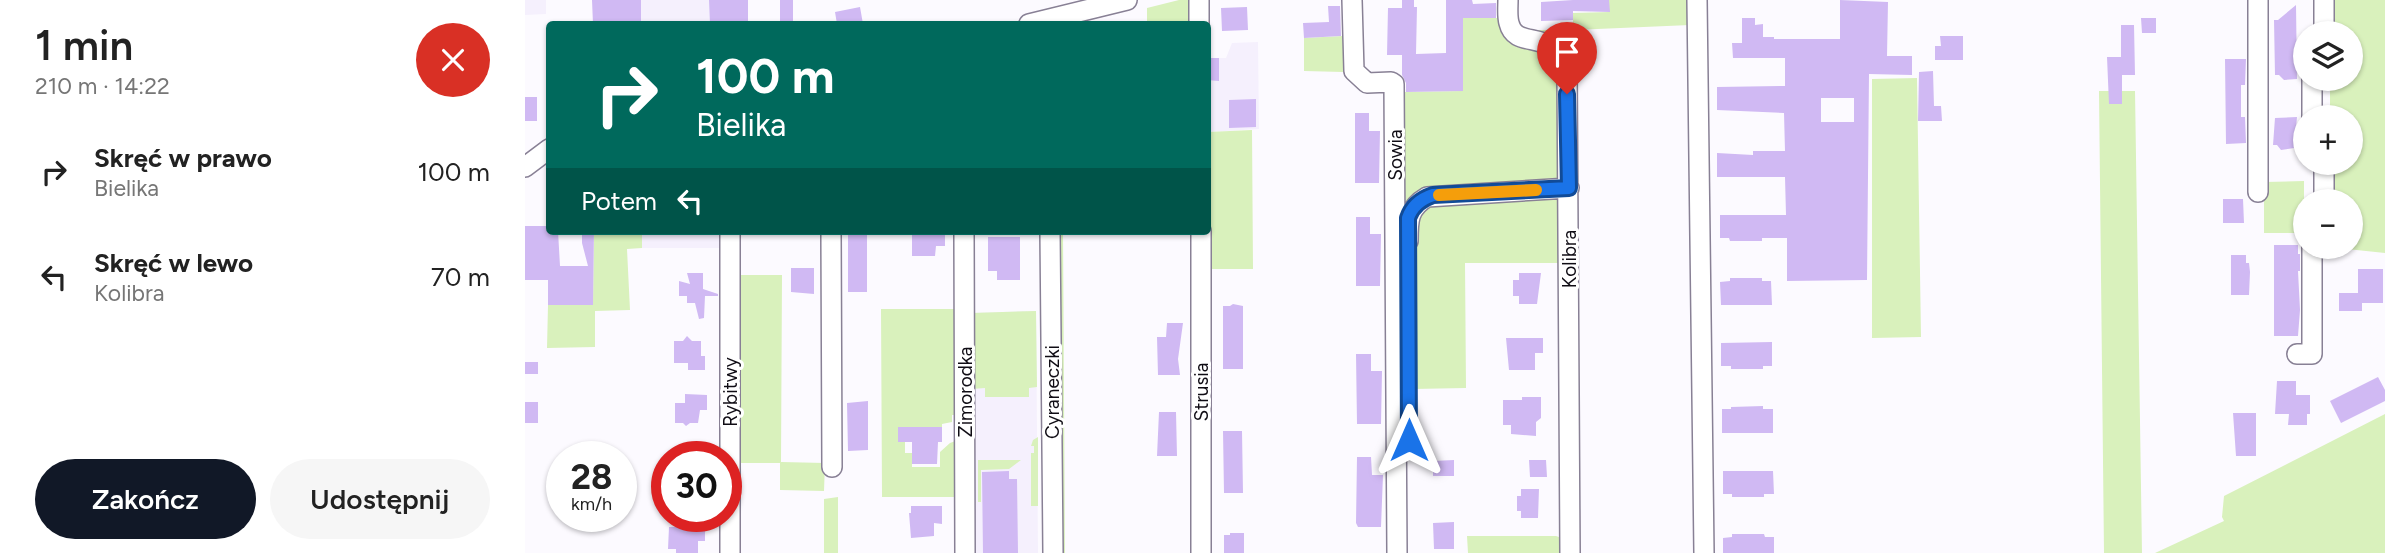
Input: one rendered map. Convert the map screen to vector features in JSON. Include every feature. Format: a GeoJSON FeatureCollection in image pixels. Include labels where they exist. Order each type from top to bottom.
{"type":"FeatureCollection","features":[{"type":"Feature","properties":{"kind":"street"},"geometry":{"type":"LineString","coordinates":[[1049,21],[1127,0]]}},
{"type":"Feature","properties":{"kind":"street"},"geometry":{"type":"LineString","coordinates":[[1199,0],[1199,21]]}},
{"type":"Feature","properties":{"kind":"street","name":"Sowia"},"geometry":{"type":"LineString","coordinates":[[1352,0],[1353,71],[1367,83],[1394,84],[1397,553]]}},
{"type":"Feature","properties":{"kind":"street","name":"Kolibra"},"geometry":{"type":"LineString","coordinates":[[1508,0],[1508,22],[1512,31],[1519,38],[1551,45],[1564,59],[1567,70],[1570,553]]}},
{"type":"Feature","properties":{"kind":"street"},"geometry":{"type":"LineString","coordinates":[[1697,0],[1704,553]]}},
{"type":"Feature","properties":{"kind":"street"},"geometry":{"type":"LineString","coordinates":[[2257,0],[2259,192]]}},
{"type":"Feature","properties":{"kind":"street"},"geometry":{"type":"LineString","coordinates":[[2312,0],[2312,21]]}},
{"type":"Feature","properties":{"kind":"street"},"geometry":{"type":"LineString","coordinates":[[2324,0],[2324,21]]}},
{"type":"Feature","properties":{"kind":"street"},"geometry":{"type":"LineString","coordinates":[[525,167],[546,151]]}},
{"type":"Feature","properties":{"kind":"street"},"geometry":{"type":"LineString","coordinates":[[1410,553],[1410,211],[1420,201],[1433,195],[1569,188]]}},
{"type":"Feature","properties":{"kind":"street","name":"Rybitwy"},"geometry":{"type":"LineString","coordinates":[[730,235],[730,553]]}},
{"type":"Feature","properties":{"kind":"street"},"geometry":{"type":"LineString","coordinates":[[831,235],[832,467]]}},
{"type":"Feature","properties":{"kind":"street","name":"Zimorodka"},"geometry":{"type":"LineString","coordinates":[[964,235],[965,553]]}},
{"type":"Feature","properties":{"kind":"street","name":"Cyraneczki"},"geometry":{"type":"LineString","coordinates":[[1050,235],[1053,553]]}},
{"type":"Feature","properties":{"kind":"street","name":"Strusia"},"geometry":{"type":"LineString","coordinates":[[1201,235],[1201,553]]}},
{"type":"Feature","properties":{"kind":"street"},"geometry":{"type":"LineString","coordinates":[[2297,354],[2312,354],[2312,259]]}},
{"type":"Feature","properties":{"kind":"street"},"geometry":{"type":"LineString","coordinates":[[2323,274],[2324,259]]}},
{"type":"Feature","properties":{"kind":"shaded area"},"geometry":{"type":"Polygon","coordinates":[[[525,0],[546,0],[546,14],[525,15],[525,0]]]}},
{"type":"Feature","properties":{"kind":"shaded area"},"geometry":{"type":"Polygon","coordinates":[[[641,0],[726,0],[727,21],[641,21],[641,0]]]}},
{"type":"Feature","properties":{"kind":"shaded area"},"geometry":{"type":"Polygon","coordinates":[[[1258,42],[1259,129],[1211,132],[1211,58],[1226,58],[1232,43],[1258,42]]]}},
{"type":"Feature","properties":{"kind":"shaded area"},"geometry":{"type":"Polygon","coordinates":[[[642,235],[721,235],[721,248],[642,248],[642,235]]]}},
{"type":"Feature","properties":{"kind":"shaded area"},"geometry":{"type":"Polygon","coordinates":[[[1036,311],[1038,553],[972,553],[971,313],[1036,311]]]}},
{"type":"Feature","properties":{"kind":"green space"},"geometry":{"type":"Polygon","coordinates":[[[1190,0],[1192,21],[1147,21],[1147,8],[1190,0]]]}},
{"type":"Feature","properties":{"kind":"green space"},"geometry":{"type":"Polygon","coordinates":[[[1497,0],[1501,0],[1536,46],[1559,62],[1562,169],[1557,180],[1403,210],[1403,92],[1462,91],[1463,18],[1497,18],[1497,0]]]}},
{"type":"Feature","properties":{"kind":"green space"},"geometry":{"type":"Polygon","coordinates":[[[1609,0],[1690,0],[1690,25],[1574,30],[1574,64],[1560,42],[1524,30],[1573,30],[1573,13],[1609,12],[1609,0]]]}},
{"type":"Feature","properties":{"kind":"green space"},"geometry":{"type":"Polygon","coordinates":[[[2330,0],[2385,0],[2385,253],[2363,251],[2363,189],[2330,189],[2330,175],[2363,175],[2363,105],[2330,105],[2330,91],[2363,91],[2363,21],[2330,21],[2330,0]]]}},
{"type":"Feature","properties":{"kind":"green space"},"geometry":{"type":"Polygon","coordinates":[[[1343,36],[1343,72],[1304,71],[1304,38],[1343,36]]]}},
{"type":"Feature","properties":{"kind":"green space"},"geometry":{"type":"Polygon","coordinates":[[[1917,78],[1921,337],[1872,338],[1872,79],[1917,78]]]}},
{"type":"Feature","properties":{"kind":"green space"},"geometry":{"type":"Polygon","coordinates":[[[2099,91],[2135,91],[2142,553],[2104,553],[2099,91]]]}},
{"type":"Feature","properties":{"kind":"green space"},"geometry":{"type":"Polygon","coordinates":[[[1252,130],[1253,269],[1210,269],[1211,132],[1252,130]]]}},
{"type":"Feature","properties":{"kind":"green space"},"geometry":{"type":"Polygon","coordinates":[[[2304,181],[2304,189],[2293,189],[2293,233],[2264,233],[2264,182],[2304,181]]]}},
{"type":"Feature","properties":{"kind":"green space"},"geometry":{"type":"Polygon","coordinates":[[[1560,197],[1563,263],[1465,263],[1466,388],[1413,389],[1414,220],[1431,202],[1560,197]]]}},
{"type":"Feature","properties":{"kind":"green space"},"geometry":{"type":"Polygon","coordinates":[[[594,235],[642,235],[642,248],[627,249],[630,310],[595,311],[595,347],[547,348],[548,305],[593,304],[594,235]]]}},
{"type":"Feature","properties":{"kind":"green space"},"geometry":{"type":"Polygon","coordinates":[[[1057,235],[1063,235],[1065,553],[1058,553],[1057,235]]]}},
{"type":"Feature","properties":{"kind":"green space"},"geometry":{"type":"Polygon","coordinates":[[[736,275],[782,275],[781,462],[825,463],[824,491],[780,490],[780,463],[742,463],[742,441],[738,441],[736,275]]]}},
{"type":"Feature","properties":{"kind":"green space"},"geometry":{"type":"Polygon","coordinates":[[[881,309],[961,309],[958,415],[952,415],[952,422],[942,424],[942,427],[898,428],[898,442],[905,442],[905,453],[912,453],[912,467],[940,467],[940,452],[958,440],[958,497],[882,497],[881,309]]]}},
{"type":"Feature","properties":{"kind":"green space"},"geometry":{"type":"Polygon","coordinates":[[[1036,311],[1037,387],[1029,388],[1029,397],[985,397],[985,388],[972,389],[971,313],[1036,311]]]}},
{"type":"Feature","properties":{"kind":"green space"},"geometry":{"type":"Polygon","coordinates":[[[2385,414],[2385,553],[2155,553],[2224,521],[2224,496],[2385,414]]]}},
{"type":"Feature","properties":{"kind":"green space"},"geometry":{"type":"Polygon","coordinates":[[[1038,437],[1038,506],[1031,506],[1031,453],[1034,453],[1034,446],[1031,446],[1033,440],[1038,437]]]}},
{"type":"Feature","properties":{"kind":"green space"},"geometry":{"type":"Polygon","coordinates":[[[978,460],[1021,460],[1009,469],[981,470],[981,502],[978,502],[978,460]]]}},
{"type":"Feature","properties":{"kind":"green space"},"geometry":{"type":"Polygon","coordinates":[[[838,497],[838,553],[824,553],[824,499],[838,497]]]}},
{"type":"Feature","properties":{"kind":"green space"},"geometry":{"type":"Polygon","coordinates":[[[1467,536],[1556,536],[1565,539],[1565,553],[1468,553],[1467,536]]]}},
{"type":"Feature","properties":{"kind":"building"},"geometry":{"type":"Polygon","coordinates":[[[592,0],[641,0],[641,21],[593,21],[592,0]]]}},
{"type":"Feature","properties":{"kind":"building"},"geometry":{"type":"Polygon","coordinates":[[[709,0],[748,0],[748,21],[710,21],[709,0]]]}},
{"type":"Feature","properties":{"kind":"building"},"geometry":{"type":"Polygon","coordinates":[[[780,0],[793,0],[793,21],[780,21],[780,0]]]}},
{"type":"Feature","properties":{"kind":"building"},"geometry":{"type":"Polygon","coordinates":[[[1402,0],[1414,0],[1414,7],[1417,7],[1416,54],[1446,53],[1446,0],[1472,0],[1473,4],[1496,3],[1496,18],[1463,18],[1463,91],[1406,92],[1402,75],[1402,55],[1387,55],[1388,8],[1402,8],[1402,0]]]}},
{"type":"Feature","properties":{"kind":"building"},"geometry":{"type":"Polygon","coordinates":[[[1609,0],[1610,12],[1573,11],[1573,20],[1541,21],[1541,2],[1609,0]]]}},
{"type":"Feature","properties":{"kind":"building"},"geometry":{"type":"Polygon","coordinates":[[[1840,0],[1888,2],[1887,56],[1912,56],[1912,75],[1869,74],[1867,280],[1787,281],[1787,238],[1730,241],[1729,238],[1720,238],[1720,215],[1786,215],[1785,177],[1717,177],[1717,153],[1753,155],[1753,151],[1785,151],[1784,113],[1717,110],[1717,87],[1785,86],[1785,58],[1733,58],[1732,43],[1742,43],[1742,18],[1755,18],[1755,25],[1763,24],[1763,37],[1840,39],[1840,0]],[[1821,98],[1821,122],[1854,122],[1854,98],[1821,98]]]}},
{"type":"Feature","properties":{"kind":"building"},"geometry":{"type":"Polygon","coordinates":[[[2296,5],[2296,21],[2293,21],[2293,79],[2284,80],[2275,75],[2274,20],[2278,20],[2296,5]]]}},
{"type":"Feature","properties":{"kind":"building"},"geometry":{"type":"Polygon","coordinates":[[[1328,6],[1340,6],[1341,36],[1304,38],[1303,23],[1329,22],[1328,6]]]}},
{"type":"Feature","properties":{"kind":"building"},"geometry":{"type":"Polygon","coordinates":[[[860,7],[862,21],[836,21],[835,12],[860,7]]]}},
{"type":"Feature","properties":{"kind":"building"},"geometry":{"type":"Polygon","coordinates":[[[1247,7],[1248,30],[1222,31],[1221,8],[1247,7]]]}},
{"type":"Feature","properties":{"kind":"building"},"geometry":{"type":"Polygon","coordinates":[[[2141,18],[2156,18],[2156,33],[2142,33],[2141,18]]]}},
{"type":"Feature","properties":{"kind":"building"},"geometry":{"type":"Polygon","coordinates":[[[2121,25],[2134,25],[2135,75],[2122,75],[2122,104],[2109,104],[2107,57],[2121,57],[2121,25]]]}},
{"type":"Feature","properties":{"kind":"building"},"geometry":{"type":"Polygon","coordinates":[[[1940,36],[1963,36],[1963,60],[1935,60],[1935,46],[1941,46],[1940,36]]]}},
{"type":"Feature","properties":{"kind":"building"},"geometry":{"type":"Polygon","coordinates":[[[1211,58],[1219,58],[1219,81],[1211,80],[1211,58]]]}},
{"type":"Feature","properties":{"kind":"building"},"geometry":{"type":"Polygon","coordinates":[[[2225,59],[2246,59],[2245,85],[2241,85],[2241,117],[2245,117],[2246,143],[2226,144],[2225,59]]]}},
{"type":"Feature","properties":{"kind":"building"},"geometry":{"type":"Polygon","coordinates":[[[1933,71],[1934,106],[1941,106],[1942,121],[1918,121],[1919,72],[1933,71]]]}},
{"type":"Feature","properties":{"kind":"building"},"geometry":{"type":"Polygon","coordinates":[[[525,97],[537,97],[537,121],[525,121],[525,97]]]}},
{"type":"Feature","properties":{"kind":"building"},"geometry":{"type":"Polygon","coordinates":[[[1256,99],[1256,127],[1229,128],[1229,100],[1256,99]]]}},
{"type":"Feature","properties":{"kind":"building"},"geometry":{"type":"Polygon","coordinates":[[[1355,113],[1369,113],[1369,131],[1380,131],[1379,183],[1355,183],[1355,113]]]}},
{"type":"Feature","properties":{"kind":"building"},"geometry":{"type":"Polygon","coordinates":[[[2293,117],[2293,148],[2281,150],[2277,145],[2273,145],[2275,118],[2293,117]]]}},
{"type":"Feature","properties":{"kind":"building"},"geometry":{"type":"Polygon","coordinates":[[[2223,199],[2243,199],[2244,223],[2223,223],[2223,199]]]}},
{"type":"Feature","properties":{"kind":"building"},"geometry":{"type":"Polygon","coordinates":[[[1356,217],[1370,217],[1370,234],[1381,234],[1380,286],[1356,286],[1356,217]]]}},
{"type":"Feature","properties":{"kind":"building"},"geometry":{"type":"Polygon","coordinates":[[[525,226],[546,226],[546,235],[558,235],[560,266],[588,266],[582,235],[594,235],[593,305],[548,305],[548,280],[525,280],[525,226]]]}},
{"type":"Feature","properties":{"kind":"building"},"geometry":{"type":"Polygon","coordinates":[[[848,235],[867,235],[867,292],[848,292],[848,235]]]}},
{"type":"Feature","properties":{"kind":"building"},"geometry":{"type":"Polygon","coordinates":[[[912,235],[945,235],[945,246],[936,246],[935,256],[912,256],[912,235]]]}},
{"type":"Feature","properties":{"kind":"building"},"geometry":{"type":"Polygon","coordinates":[[[988,237],[1020,237],[1020,280],[997,280],[997,271],[988,271],[988,237]]]}},
{"type":"Feature","properties":{"kind":"building"},"geometry":{"type":"Polygon","coordinates":[[[2274,245],[2293,245],[2293,259],[2300,259],[2298,336],[2274,336],[2274,245]]]}},
{"type":"Feature","properties":{"kind":"building"},"geometry":{"type":"Polygon","coordinates":[[[2231,255],[2246,255],[2250,272],[2249,295],[2231,295],[2231,255]]]}},
{"type":"Feature","properties":{"kind":"building"},"geometry":{"type":"Polygon","coordinates":[[[791,268],[814,268],[814,294],[791,292],[791,268]]]}},
{"type":"Feature","properties":{"kind":"building"},"geometry":{"type":"Polygon","coordinates":[[[2358,269],[2383,269],[2383,303],[2362,303],[2362,311],[2339,311],[2339,293],[2358,293],[2358,269]]]}},
{"type":"Feature","properties":{"kind":"building"},"geometry":{"type":"Polygon","coordinates":[[[687,273],[703,273],[703,289],[718,294],[705,296],[704,318],[699,319],[695,303],[687,303],[687,296],[679,296],[679,281],[690,284],[687,273]]]}},
{"type":"Feature","properties":{"kind":"building"},"geometry":{"type":"Polygon","coordinates":[[[1519,273],[1541,273],[1537,304],[1519,304],[1519,296],[1513,296],[1513,280],[1519,280],[1519,273]]]}},
{"type":"Feature","properties":{"kind":"building"},"geometry":{"type":"Polygon","coordinates":[[[1730,278],[1762,278],[1762,281],[1771,281],[1772,305],[1721,305],[1720,282],[1730,281],[1730,278]]]}},
{"type":"Feature","properties":{"kind":"building"},"geometry":{"type":"Polygon","coordinates":[[[1223,306],[1243,306],[1243,369],[1223,369],[1223,306]]]}},
{"type":"Feature","properties":{"kind":"building"},"geometry":{"type":"Polygon","coordinates":[[[1167,323],[1183,323],[1178,359],[1180,375],[1158,375],[1157,337],[1166,337],[1167,323]]]}},
{"type":"Feature","properties":{"kind":"building"},"geometry":{"type":"Polygon","coordinates":[[[687,336],[692,341],[701,341],[705,370],[688,370],[688,363],[674,363],[674,341],[683,341],[687,336]]]}},
{"type":"Feature","properties":{"kind":"building"},"geometry":{"type":"Polygon","coordinates":[[[1506,338],[1543,338],[1543,353],[1535,353],[1535,370],[1509,370],[1506,338]]]}},
{"type":"Feature","properties":{"kind":"building"},"geometry":{"type":"Polygon","coordinates":[[[1772,342],[1772,366],[1763,366],[1763,369],[1731,369],[1731,366],[1721,366],[1721,343],[1772,342]]]}},
{"type":"Feature","properties":{"kind":"building"},"geometry":{"type":"Polygon","coordinates":[[[1356,354],[1371,354],[1371,371],[1382,371],[1381,424],[1357,424],[1356,354]]]}},
{"type":"Feature","properties":{"kind":"building"},"geometry":{"type":"Polygon","coordinates":[[[525,362],[538,362],[538,374],[525,374],[525,362]]]}},
{"type":"Feature","properties":{"kind":"building"},"geometry":{"type":"Polygon","coordinates":[[[2378,377],[2385,390],[2385,401],[2341,423],[2330,401],[2378,377]]]}},
{"type":"Feature","properties":{"kind":"building"},"geometry":{"type":"Polygon","coordinates":[[[2277,381],[2296,381],[2296,395],[2310,395],[2307,425],[2288,425],[2289,414],[2275,414],[2277,381]]]}},
{"type":"Feature","properties":{"kind":"building"},"geometry":{"type":"Polygon","coordinates":[[[685,394],[707,395],[707,410],[700,410],[698,423],[686,426],[683,423],[675,423],[675,403],[685,403],[685,394]]]}},
{"type":"Feature","properties":{"kind":"building"},"geometry":{"type":"Polygon","coordinates":[[[1522,397],[1541,397],[1541,418],[1536,422],[1536,436],[1511,434],[1511,425],[1503,425],[1503,400],[1522,400],[1522,397]]]}},
{"type":"Feature","properties":{"kind":"building"},"geometry":{"type":"Polygon","coordinates":[[[868,401],[868,450],[848,451],[847,403],[868,401]]]}},
{"type":"Feature","properties":{"kind":"building"},"geometry":{"type":"Polygon","coordinates":[[[525,402],[538,402],[538,423],[525,423],[525,402]]]}},
{"type":"Feature","properties":{"kind":"building"},"geometry":{"type":"Polygon","coordinates":[[[1763,406],[1763,409],[1773,409],[1773,433],[1722,433],[1722,409],[1763,406]]]}},
{"type":"Feature","properties":{"kind":"building"},"geometry":{"type":"Polygon","coordinates":[[[1159,412],[1176,412],[1177,456],[1157,456],[1159,412]]]}},
{"type":"Feature","properties":{"kind":"building"},"geometry":{"type":"Polygon","coordinates":[[[2233,413],[2256,413],[2256,456],[2236,456],[2233,413]]]}},
{"type":"Feature","properties":{"kind":"building"},"geometry":{"type":"Polygon","coordinates":[[[898,427],[942,427],[937,464],[912,464],[912,442],[898,442],[898,427]]]}},
{"type":"Feature","properties":{"kind":"building"},"geometry":{"type":"Polygon","coordinates":[[[1223,431],[1242,431],[1243,493],[1224,493],[1223,431]]]}},
{"type":"Feature","properties":{"kind":"building"},"geometry":{"type":"Polygon","coordinates":[[[1357,457],[1371,457],[1372,475],[1383,475],[1381,527],[1358,527],[1356,523],[1357,457]]]}},
{"type":"Feature","properties":{"kind":"building"},"geometry":{"type":"Polygon","coordinates":[[[1454,460],[1454,476],[1433,476],[1433,461],[1454,460]]]}},
{"type":"Feature","properties":{"kind":"building"},"geometry":{"type":"Polygon","coordinates":[[[1529,460],[1546,460],[1547,477],[1530,477],[1529,460]]]}},
{"type":"Feature","properties":{"kind":"building"},"geometry":{"type":"Polygon","coordinates":[[[1009,471],[1009,479],[1017,479],[1018,553],[983,553],[982,472],[1009,471]]]}},
{"type":"Feature","properties":{"kind":"building"},"geometry":{"type":"Polygon","coordinates":[[[1723,471],[1773,471],[1774,494],[1764,494],[1764,497],[1732,497],[1732,494],[1723,494],[1723,471]]]}},
{"type":"Feature","properties":{"kind":"building"},"geometry":{"type":"Polygon","coordinates":[[[1521,489],[1539,489],[1538,518],[1521,518],[1521,511],[1517,511],[1517,496],[1521,496],[1521,489]]]}},
{"type":"Feature","properties":{"kind":"building"},"geometry":{"type":"Polygon","coordinates":[[[911,506],[942,506],[942,524],[934,523],[934,536],[911,538],[911,506]]]}},
{"type":"Feature","properties":{"kind":"building"},"geometry":{"type":"Polygon","coordinates":[[[1454,522],[1454,549],[1434,549],[1433,523],[1454,522]]]}},
{"type":"Feature","properties":{"kind":"building"},"geometry":{"type":"Polygon","coordinates":[[[669,532],[705,532],[705,541],[698,541],[698,553],[676,553],[676,549],[668,549],[669,532]]]}},
{"type":"Feature","properties":{"kind":"building"},"geometry":{"type":"Polygon","coordinates":[[[1244,533],[1244,553],[1224,553],[1224,535],[1244,533]]]}},
{"type":"Feature","properties":{"kind":"building"},"geometry":{"type":"Polygon","coordinates":[[[1732,534],[1764,534],[1765,537],[1774,537],[1774,553],[1723,553],[1723,538],[1732,537],[1732,534]]]}},
{"type":"Feature","properties":{"kind":"slow traffic"},"geometry":{"type":"LineString","coordinates":[[1439,195],[1536,190]]}},
{"type":"Feature","properties":{"kind":"route"},"geometry":{"type":"LineString","coordinates":[[1409,440],[1410,211],[1420,201],[1433,195],[1569,188],[1567,94]]}}]}
